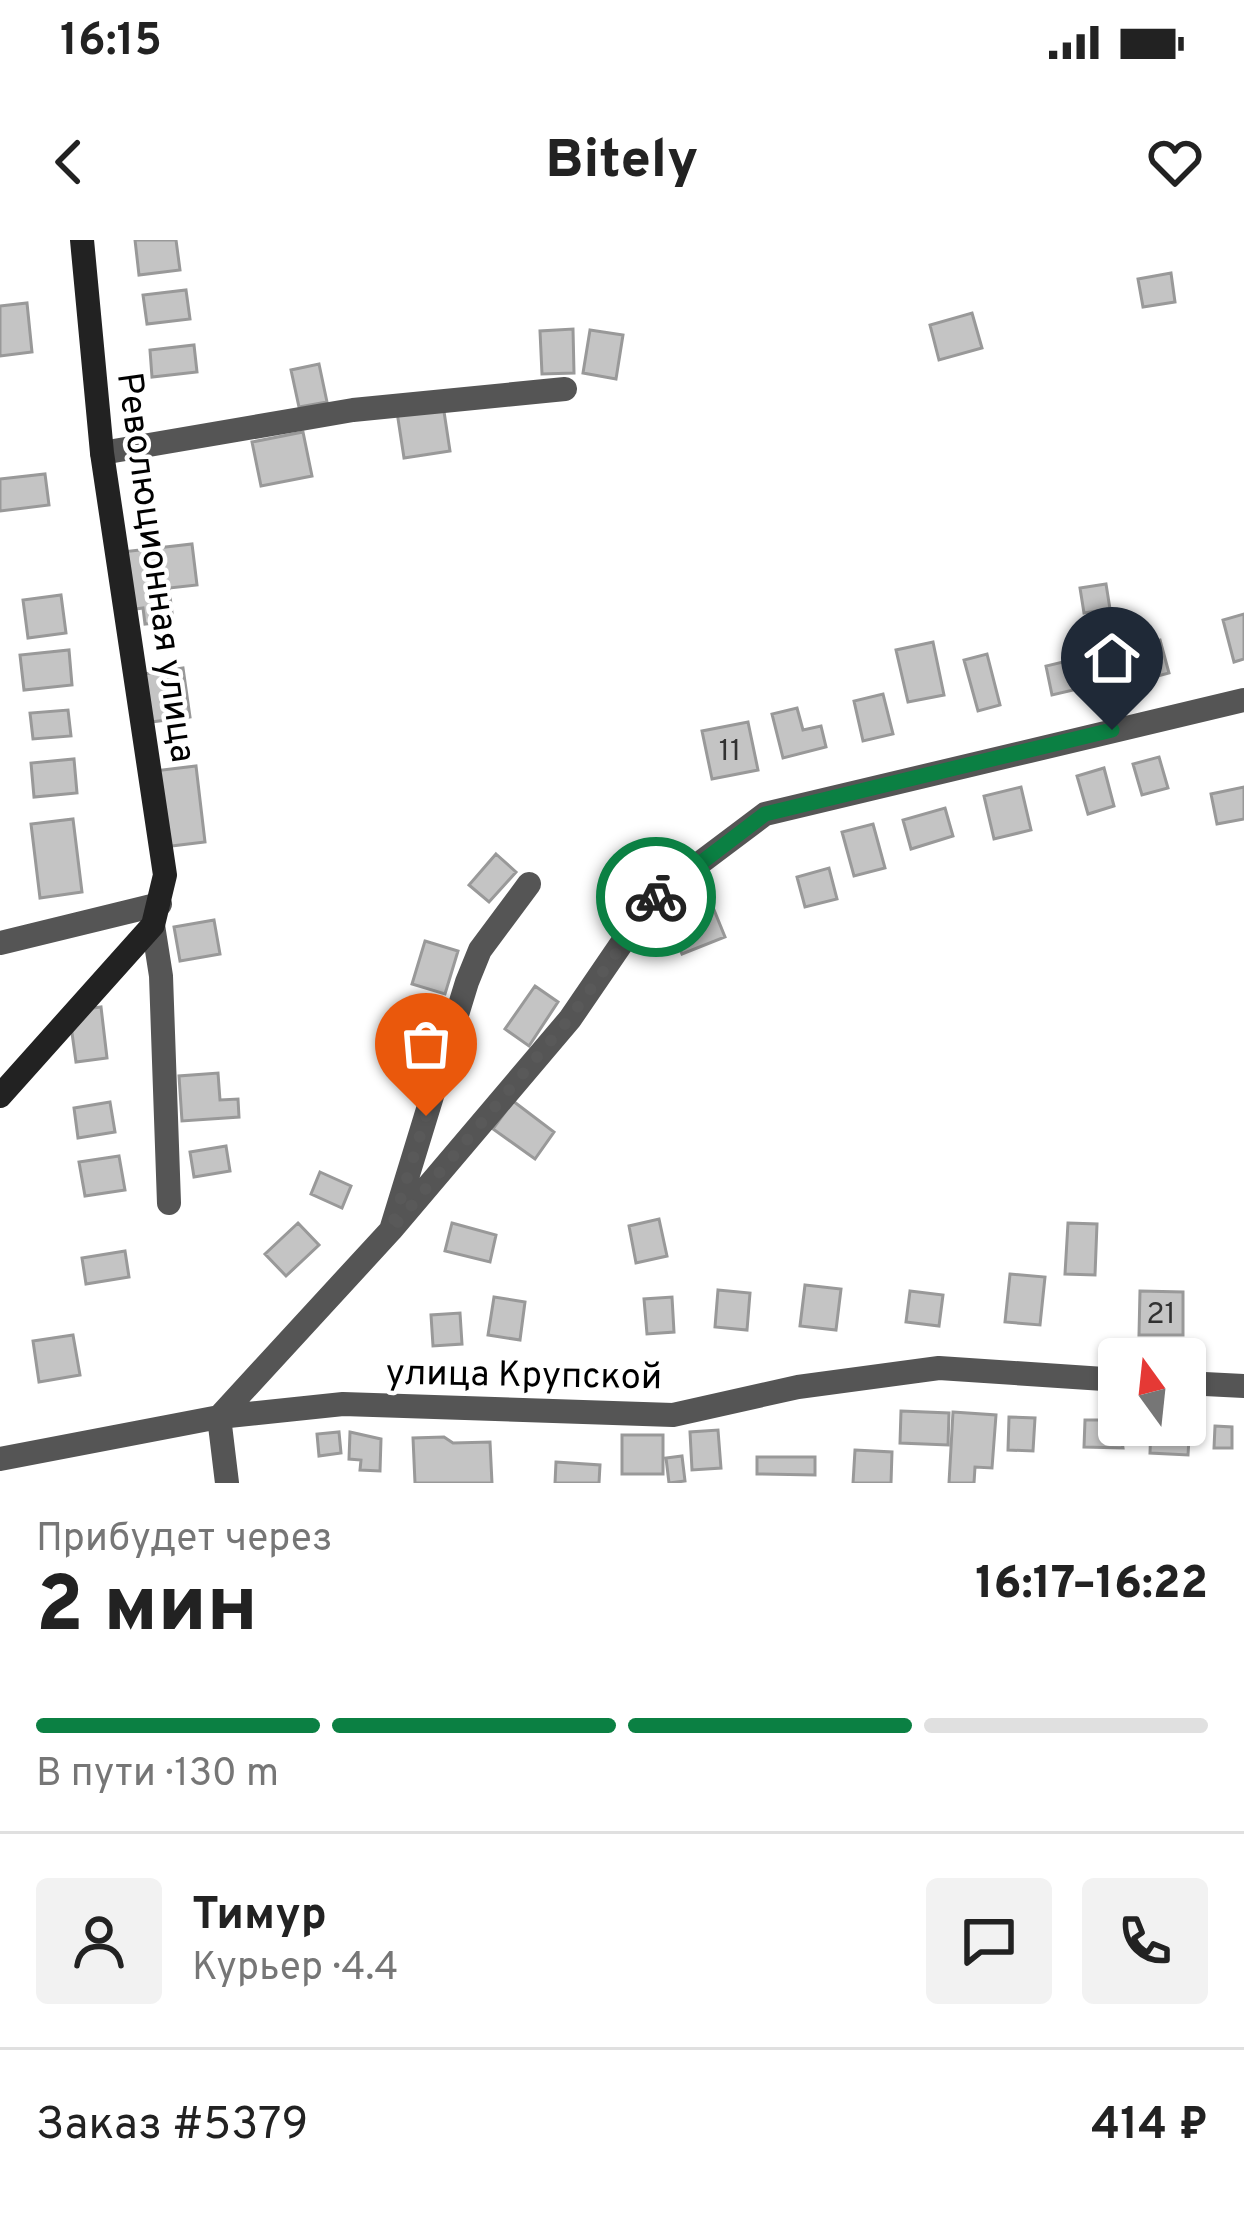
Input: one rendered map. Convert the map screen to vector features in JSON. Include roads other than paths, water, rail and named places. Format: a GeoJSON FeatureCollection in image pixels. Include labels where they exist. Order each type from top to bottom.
{"type":"FeatureCollection","features":[{"type":"Feature","properties":{"kind":"street","name":"Революционная улица"},"geometry":{"type":"LineString","coordinates":[[82,240],[102,453],[165,874],[156,915],[169,1203]]}},
{"type":"Feature","properties":{"kind":"street"},"geometry":{"type":"LineString","coordinates":[[102,453],[353,410],[565,389]]}},
{"type":"Feature","properties":{"kind":"street"},"geometry":{"type":"LineString","coordinates":[[227,1483],[219,1418],[391,1230],[570,1018],[652,899],[765,814],[1244,700]]}},
{"type":"Feature","properties":{"kind":"street"},"geometry":{"type":"LineString","coordinates":[[391,1230],[467,982],[480,950],[529,884]]}},
{"type":"Feature","properties":{"kind":"street"},"geometry":{"type":"LineString","coordinates":[[0,943],[156,915]]}},
{"type":"Feature","properties":{"kind":"street"},"geometry":{"type":"LineString","coordinates":[[0,1096],[156,915]]}},
{"type":"Feature","properties":{"kind":"street","name":"улица Крупской"},"geometry":{"type":"LineString","coordinates":[[0,1460],[219,1418],[343,1404],[673,1415],[798,1387],[939,1368],[1098,1379]]}},
{"type":"Feature","properties":{"kind":"street"},"geometry":{"type":"LineString","coordinates":[[1206,1384],[1244,1386]]}}]}
